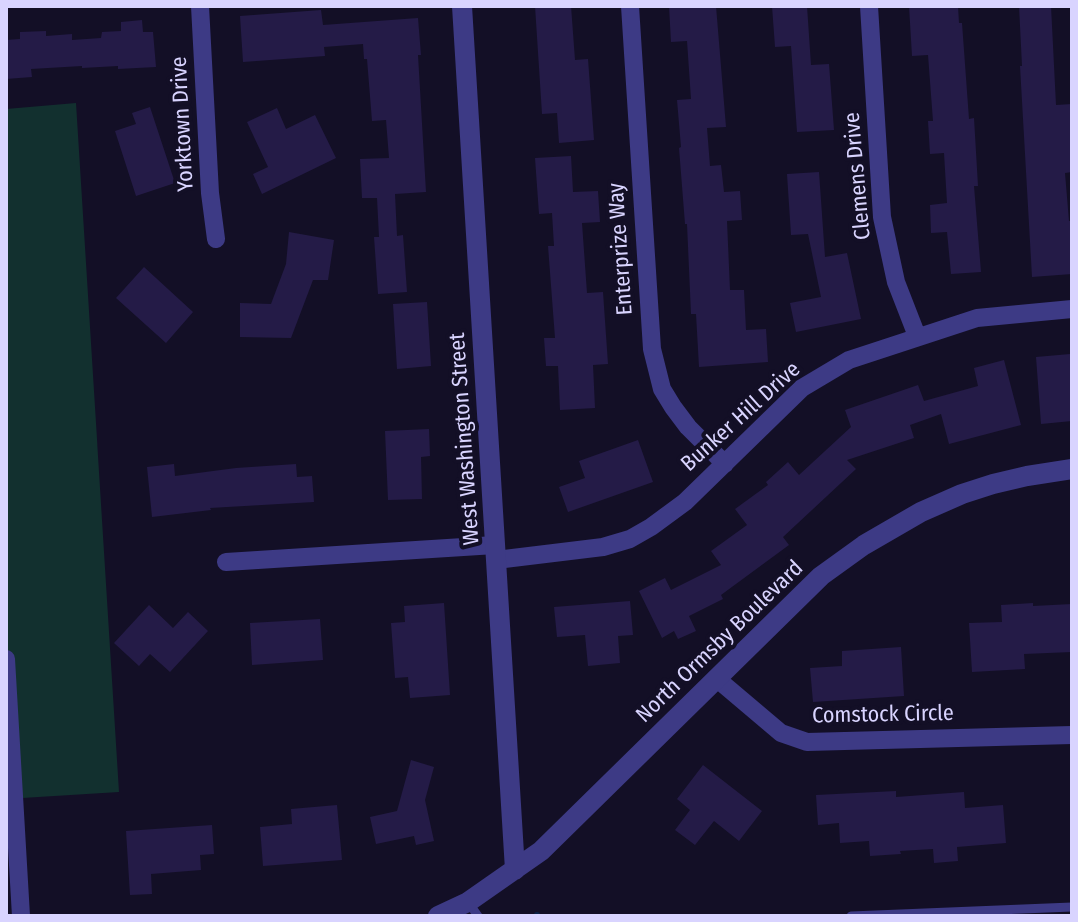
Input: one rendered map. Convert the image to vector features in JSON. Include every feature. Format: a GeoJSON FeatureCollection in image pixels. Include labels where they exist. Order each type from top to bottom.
{"type":"FeatureCollection","features":[{"type":"Feature","properties":{"kind":"street","name":"Yorktown Drive"},"geometry":{"type":"LineString","coordinates":[[200,6],[210,193],[216,239]]}},
{"type":"Feature","properties":{"kind":"street","name":"West Washington Street"},"geometry":{"type":"LineString","coordinates":[[462,6],[515,870]]}},
{"type":"Feature","properties":{"kind":"street","name":"Enterprize Way"},"geometry":{"type":"LineString","coordinates":[[630,6],[652,349],[662,389],[673,407],[725,464]]}},
{"type":"Feature","properties":{"kind":"street","name":"Clemens Drive"},"geometry":{"type":"LineString","coordinates":[[869,6],[882,217],[896,282],[917,336]]}},
{"type":"Feature","properties":{"kind":"street","name":"Bunker Hill Drive"},"geometry":{"type":"LineString","coordinates":[[226,562],[603,547],[630,539],[685,502],[802,388],[849,360],[977,318],[1072,309]]}},
{"type":"Feature","properties":{"kind":"street","name":"North Ormsby Boulevard"},"geometry":{"type":"LineString","coordinates":[[438,916],[473,909],[515,870],[541,851],[821,576],[884,532],[962,494],[1027,476],[1072,469]]}},
{"type":"Feature","properties":{"kind":"street"},"geometry":{"type":"LineString","coordinates":[[6,659],[21,916]]}},
{"type":"Feature","properties":{"kind":"street","name":"Comstock Circle"},"geometry":{"type":"LineString","coordinates":[[716,678],[781,733],[807,742],[1072,735]]}},
{"type":"Feature","properties":{"kind":"lane"},"geometry":{"type":"LineString","coordinates":[[851,916],[1072,907]]}},
{"type":"Feature","properties":{"kind":"green space"},"geometry":{"type":"Polygon","coordinates":[[[76,103],[119,792],[6,799],[6,109],[76,103]]]}},
{"type":"Feature","properties":{"kind":"building"},"geometry":{"type":"Polygon","coordinates":[[[535,6],[571,6],[575,60],[588,59],[594,140],[559,143],[557,113],[542,114],[535,6]]]}},
{"type":"Feature","properties":{"kind":"building"},"geometry":{"type":"Polygon","coordinates":[[[669,6],[716,6],[726,127],[707,128],[710,166],[721,165],[724,192],[740,191],[742,220],[727,221],[730,290],[744,290],[746,330],[766,329],[768,362],[699,367],[696,314],[691,314],[677,100],[691,99],[687,41],[671,42],[669,6]]]}},
{"type":"Feature","properties":{"kind":"building"},"geometry":{"type":"Polygon","coordinates":[[[772,6],[807,6],[811,65],[829,64],[834,130],[797,132],[791,46],[775,47],[772,6]]]}},
{"type":"Feature","properties":{"kind":"building"},"geometry":{"type":"Polygon","coordinates":[[[909,6],[958,6],[969,119],[974,118],[978,186],[974,186],[981,272],[951,274],[947,232],[931,233],[930,205],[947,203],[944,153],[930,154],[928,121],[933,121],[928,55],[912,56],[909,6]]]}},
{"type":"Feature","properties":{"kind":"building"},"geometry":{"type":"Polygon","coordinates":[[[1019,6],[1051,6],[1056,105],[1072,104],[1072,172],[1065,173],[1069,221],[1072,221],[1072,274],[1032,277],[1019,6]]]}},
{"type":"Feature","properties":{"kind":"building"},"geometry":{"type":"Polygon","coordinates":[[[321,10],[323,25],[418,18],[426,192],[395,194],[397,236],[403,235],[407,292],[378,294],[374,237],[379,237],[377,198],[362,198],[360,159],[389,158],[386,120],[372,121],[363,44],[324,47],[325,56],[243,62],[240,16],[321,10]]]}},
{"type":"Feature","properties":{"kind":"building"},"geometry":{"type":"Polygon","coordinates":[[[142,20],[143,32],[153,32],[156,67],[31,69],[32,77],[6,79],[6,40],[20,39],[20,32],[46,31],[46,36],[72,34],[72,40],[101,38],[102,32],[121,31],[121,22],[142,20]]]}},
{"type":"Feature","properties":{"kind":"building"},"geometry":{"type":"Polygon","coordinates":[[[150,107],[175,183],[136,196],[115,131],[136,124],[132,113],[150,107]]]}},
{"type":"Feature","properties":{"kind":"building"},"geometry":{"type":"Polygon","coordinates":[[[277,108],[286,129],[315,115],[336,158],[262,194],[253,174],[268,167],[247,122],[277,108]]]}},
{"type":"Feature","properties":{"kind":"building"},"geometry":{"type":"Polygon","coordinates":[[[571,156],[573,192],[598,191],[600,222],[582,223],[587,293],[603,292],[608,364],[593,365],[595,408],[560,410],[558,366],[546,366],[544,338],[555,338],[548,246],[554,246],[552,213],[539,214],[535,158],[571,156]]]}},
{"type":"Feature","properties":{"kind":"building"},"geometry":{"type":"Polygon","coordinates":[[[819,172],[825,257],[847,253],[861,319],[796,332],[790,303],[821,297],[808,234],[791,235],[787,174],[819,172]]]}},
{"type":"Feature","properties":{"kind":"building"},"geometry":{"type":"Polygon","coordinates":[[[289,232],[334,240],[328,280],[313,280],[291,338],[240,337],[240,303],[271,304],[286,264],[289,232]]]}},
{"type":"Feature","properties":{"kind":"building"},"geometry":{"type":"Polygon","coordinates":[[[144,267],[193,312],[166,343],[116,298],[144,267]]]}},
{"type":"Feature","properties":{"kind":"building"},"geometry":{"type":"Polygon","coordinates":[[[427,302],[431,366],[397,369],[393,304],[427,302]]]}},
{"type":"Feature","properties":{"kind":"building"},"geometry":{"type":"Polygon","coordinates":[[[1070,354],[1072,421],[1041,424],[1036,357],[1070,354]]]}},
{"type":"Feature","properties":{"kind":"building"},"geometry":{"type":"Polygon","coordinates":[[[1004,360],[1021,425],[949,444],[941,414],[910,425],[914,438],[847,460],[856,469],[783,537],[789,545],[721,595],[723,599],[689,616],[696,631],[678,639],[674,631],[662,638],[639,591],[665,578],[671,590],[721,565],[711,551],[747,525],[735,509],[768,485],[766,482],[788,462],[799,475],[851,427],[845,410],[918,385],[924,401],[978,386],[974,368],[1004,360]]]}},
{"type":"Feature","properties":{"kind":"building"},"geometry":{"type":"Polygon","coordinates":[[[429,429],[430,456],[421,457],[422,499],[388,500],[385,431],[429,429]]]}},
{"type":"Feature","properties":{"kind":"building"},"geometry":{"type":"Polygon","coordinates":[[[638,440],[653,482],[568,512],[559,487],[585,478],[579,461],[638,440]]]}},
{"type":"Feature","properties":{"kind":"building"},"geometry":{"type":"Polygon","coordinates":[[[174,464],[175,476],[296,464],[297,477],[312,476],[314,502],[210,508],[152,517],[147,467],[174,464]]]}},
{"type":"Feature","properties":{"kind":"building"},"geometry":{"type":"Polygon","coordinates":[[[630,601],[633,635],[618,636],[620,663],[588,666],[585,635],[557,637],[554,607],[630,601]]]}},
{"type":"Feature","properties":{"kind":"building"},"geometry":{"type":"Polygon","coordinates":[[[444,603],[450,695],[410,698],[408,677],[395,678],[391,623],[405,622],[404,606],[444,603]]]}},
{"type":"Feature","properties":{"kind":"building"},"geometry":{"type":"Polygon","coordinates":[[[1033,603],[1033,606],[1072,604],[1072,652],[1024,654],[1025,669],[972,672],[969,623],[1002,622],[1001,605],[1033,603]]]}},
{"type":"Feature","properties":{"kind":"building"},"geometry":{"type":"Polygon","coordinates":[[[149,605],[173,628],[188,612],[208,631],[170,672],[150,654],[139,666],[114,643],[149,605]]]}},
{"type":"Feature","properties":{"kind":"building"},"geometry":{"type":"Polygon","coordinates":[[[320,619],[323,660],[252,665],[250,623],[320,619]]]}},
{"type":"Feature","properties":{"kind":"building"},"geometry":{"type":"Polygon","coordinates":[[[901,647],[904,696],[813,702],[810,668],[842,666],[842,651],[901,647]]]}},
{"type":"Feature","properties":{"kind":"building"},"geometry":{"type":"Polygon","coordinates":[[[411,760],[434,767],[425,800],[434,841],[416,845],[414,836],[376,844],[370,817],[397,811],[411,760]]]}},
{"type":"Feature","properties":{"kind":"building"},"geometry":{"type":"Polygon","coordinates":[[[703,765],[762,811],[739,841],[714,821],[695,845],[675,830],[690,810],[677,799],[703,765]]]}},
{"type":"Feature","properties":{"kind":"building"},"geometry":{"type":"Polygon","coordinates":[[[896,791],[896,797],[964,792],[965,808],[1003,805],[1006,843],[957,847],[958,861],[934,863],[933,849],[870,856],[869,841],[840,843],[839,823],[818,825],[816,795],[896,791]]]}},
{"type":"Feature","properties":{"kind":"building"},"geometry":{"type":"Polygon","coordinates":[[[337,805],[342,860],[263,866],[260,827],[292,824],[291,809],[337,805]]]}},
{"type":"Feature","properties":{"kind":"building"},"geometry":{"type":"Polygon","coordinates":[[[212,825],[214,854],[200,855],[201,870],[151,874],[152,894],[130,895],[126,831],[212,825]]]}}]}
